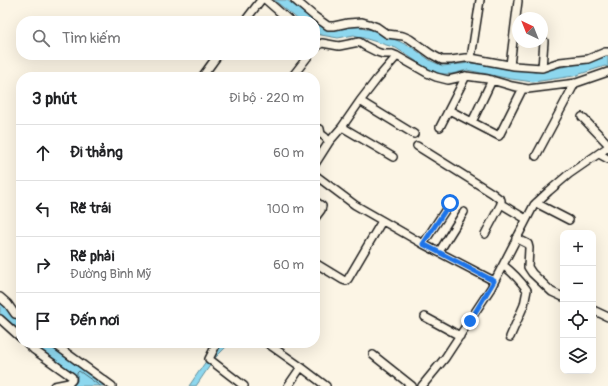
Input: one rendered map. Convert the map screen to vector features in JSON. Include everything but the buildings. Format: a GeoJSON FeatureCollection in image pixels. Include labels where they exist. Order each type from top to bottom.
{"type":"FeatureCollection","features":[{"type":"Feature","properties":{"kind":"street"},"geometry":{"type":"LineString","coordinates":[[249,16],[261,0]]}},
{"type":"Feature","properties":{"kind":"street"},"geometry":{"type":"LineString","coordinates":[[266,0],[284,16]]}},
{"type":"Feature","properties":{"kind":"street"},"geometry":{"type":"LineString","coordinates":[[295,0],[314,16]]}},
{"type":"Feature","properties":{"kind":"street"},"geometry":{"type":"LineString","coordinates":[[471,58],[480,0]]}},
{"type":"Feature","properties":{"kind":"street"},"geometry":{"type":"LineString","coordinates":[[510,65],[518,1]]}},
{"type":"Feature","properties":{"kind":"street"},"geometry":{"type":"LineString","coordinates":[[320,20],[328,26],[362,22],[369,24],[377,27],[387,34],[403,36],[410,39],[442,60],[471,58],[510,65],[542,68],[560,62],[588,59],[608,52]]}},
{"type":"Feature","properties":{"kind":"street"},"geometry":{"type":"LineString","coordinates":[[322,43],[338,46],[359,42],[377,52],[398,56],[436,77],[448,80],[466,76],[492,80],[528,90],[575,83],[608,72]]}},
{"type":"Feature","properties":{"kind":"street"},"geometry":{"type":"LineString","coordinates":[[542,68],[543,48]]}},
{"type":"Feature","properties":{"kind":"street"},"geometry":{"type":"LineString","coordinates":[[320,157],[377,79],[398,56]]}},
{"type":"Feature","properties":{"kind":"street"},"geometry":{"type":"LineString","coordinates":[[206,72],[214,60]]}},
{"type":"Feature","properties":{"kind":"street"},"geometry":{"type":"LineString","coordinates":[[296,72],[305,60]]}},
{"type":"Feature","properties":{"kind":"street"},"geometry":{"type":"LineString","coordinates":[[440,127],[466,76]]}},
{"type":"Feature","properties":{"kind":"street"},"geometry":{"type":"LineString","coordinates":[[472,122],[492,80]]}},
{"type":"Feature","properties":{"kind":"street"},"geometry":{"type":"LineString","coordinates":[[536,156],[575,83]]}},
{"type":"Feature","properties":{"kind":"street"},"geometry":{"type":"LineString","coordinates":[[449,110],[499,136],[523,88]]}},
{"type":"Feature","properties":{"kind":"street"},"geometry":{"type":"LineString","coordinates":[[360,101],[414,134]]}},
{"type":"Feature","properties":{"kind":"street"},"geometry":{"type":"LineString","coordinates":[[422,386],[445,358],[460,336],[494,281],[526,219],[536,203],[554,186],[608,146],[582,117]]}},
{"type":"Feature","properties":{"kind":"street"},"geometry":{"type":"LineString","coordinates":[[342,127],[393,157]]}},
{"type":"Feature","properties":{"kind":"street"},"geometry":{"type":"LineString","coordinates":[[320,129],[321,134],[330,142]]}},
{"type":"Feature","properties":{"kind":"street"},"geometry":{"type":"LineString","coordinates":[[417,146],[492,193],[501,200],[501,204],[526,219]]}},
{"type":"Feature","properties":{"kind":"street"},"geometry":{"type":"LineString","coordinates":[[598,154],[608,159]]}},
{"type":"Feature","properties":{"kind":"street"},"geometry":{"type":"LineString","coordinates":[[320,179],[356,205],[382,221],[494,281]]}},
{"type":"Feature","properties":{"kind":"street"},"geometry":{"type":"LineString","coordinates":[[423,244],[450,203]]}},
{"type":"Feature","properties":{"kind":"street"},"geometry":{"type":"LineString","coordinates":[[536,203],[569,220]]}},
{"type":"Feature","properties":{"kind":"street"},"geometry":{"type":"LineString","coordinates":[[485,234],[501,204]]}},
{"type":"Feature","properties":{"kind":"street"},"geometry":{"type":"LineString","coordinates":[[439,252],[464,212]]}},
{"type":"Feature","properties":{"kind":"street"},"geometry":{"type":"LineString","coordinates":[[320,266],[346,281],[382,221]]}},
{"type":"Feature","properties":{"kind":"street"},"geometry":{"type":"LineString","coordinates":[[516,238],[528,244],[528,267],[532,273],[552,292],[560,296]]}},
{"type":"Feature","properties":{"kind":"street"},"geometry":{"type":"LineString","coordinates":[[503,265],[512,272],[527,290],[524,305],[510,337]]}},
{"type":"Feature","properties":{"kind":"street"},"geometry":{"type":"LineString","coordinates":[[0,297],[16,314]]}},
{"type":"Feature","properties":{"kind":"street"},"geometry":{"type":"LineString","coordinates":[[596,312],[608,318]]}},
{"type":"Feature","properties":{"kind":"street"},"geometry":{"type":"LineString","coordinates":[[425,317],[460,336]]}},
{"type":"Feature","properties":{"kind":"street"},"geometry":{"type":"LineString","coordinates":[[0,319],[16,333]]}},
{"type":"Feature","properties":{"kind":"street"},"geometry":{"type":"LineString","coordinates":[[32,348],[72,377],[72,380],[69,383],[54,386]]}},
{"type":"Feature","properties":{"kind":"street"},"geometry":{"type":"LineString","coordinates":[[60,348],[112,386]]}},
{"type":"Feature","properties":{"kind":"street"},"geometry":{"type":"LineString","coordinates":[[214,348],[209,359],[244,386]]}},
{"type":"Feature","properties":{"kind":"street"},"geometry":{"type":"LineString","coordinates":[[274,348],[326,386]]}},
{"type":"Feature","properties":{"kind":"street"},"geometry":{"type":"LineString","coordinates":[[373,355],[412,386]]}},
{"type":"Feature","properties":{"kind":"street"},"geometry":{"type":"LineString","coordinates":[[288,386],[301,367]]}},
{"type":"Feature","properties":{"kind":"water"},"geometry":{"type":"Polygon","coordinates":[[[274,0],[287,0],[308,16],[294,16],[274,0]]]}},
{"type":"Feature","properties":{"kind":"water"},"geometry":{"type":"Polygon","coordinates":[[[320,25],[334,30],[359,26],[365,29],[373,30],[413,48],[431,61],[443,66],[470,63],[502,66],[535,72],[584,63],[602,56],[608,56],[608,67],[605,66],[574,76],[533,82],[467,70],[452,74],[440,74],[426,68],[396,48],[354,35],[338,38],[321,35],[320,25]]]}},
{"type":"Feature","properties":{"kind":"water"},"geometry":{"type":"Polygon","coordinates":[[[0,300],[16,318],[16,332],[11,327],[0,315],[0,300]]]}},
{"type":"Feature","properties":{"kind":"water"},"geometry":{"type":"Polygon","coordinates":[[[35,348],[54,348],[107,386],[59,386],[69,384],[73,374],[56,360],[35,348]]]}},
{"type":"Feature","properties":{"kind":"water"},"geometry":{"type":"Polygon","coordinates":[[[218,348],[225,348],[215,358],[196,386],[189,386],[211,354],[218,348]]]}},
{"type":"Feature","properties":{"kind":"route"},"geometry":{"type":"LineString","coordinates":[[450,203],[423,244],[494,281],[470,321]]}}]}
